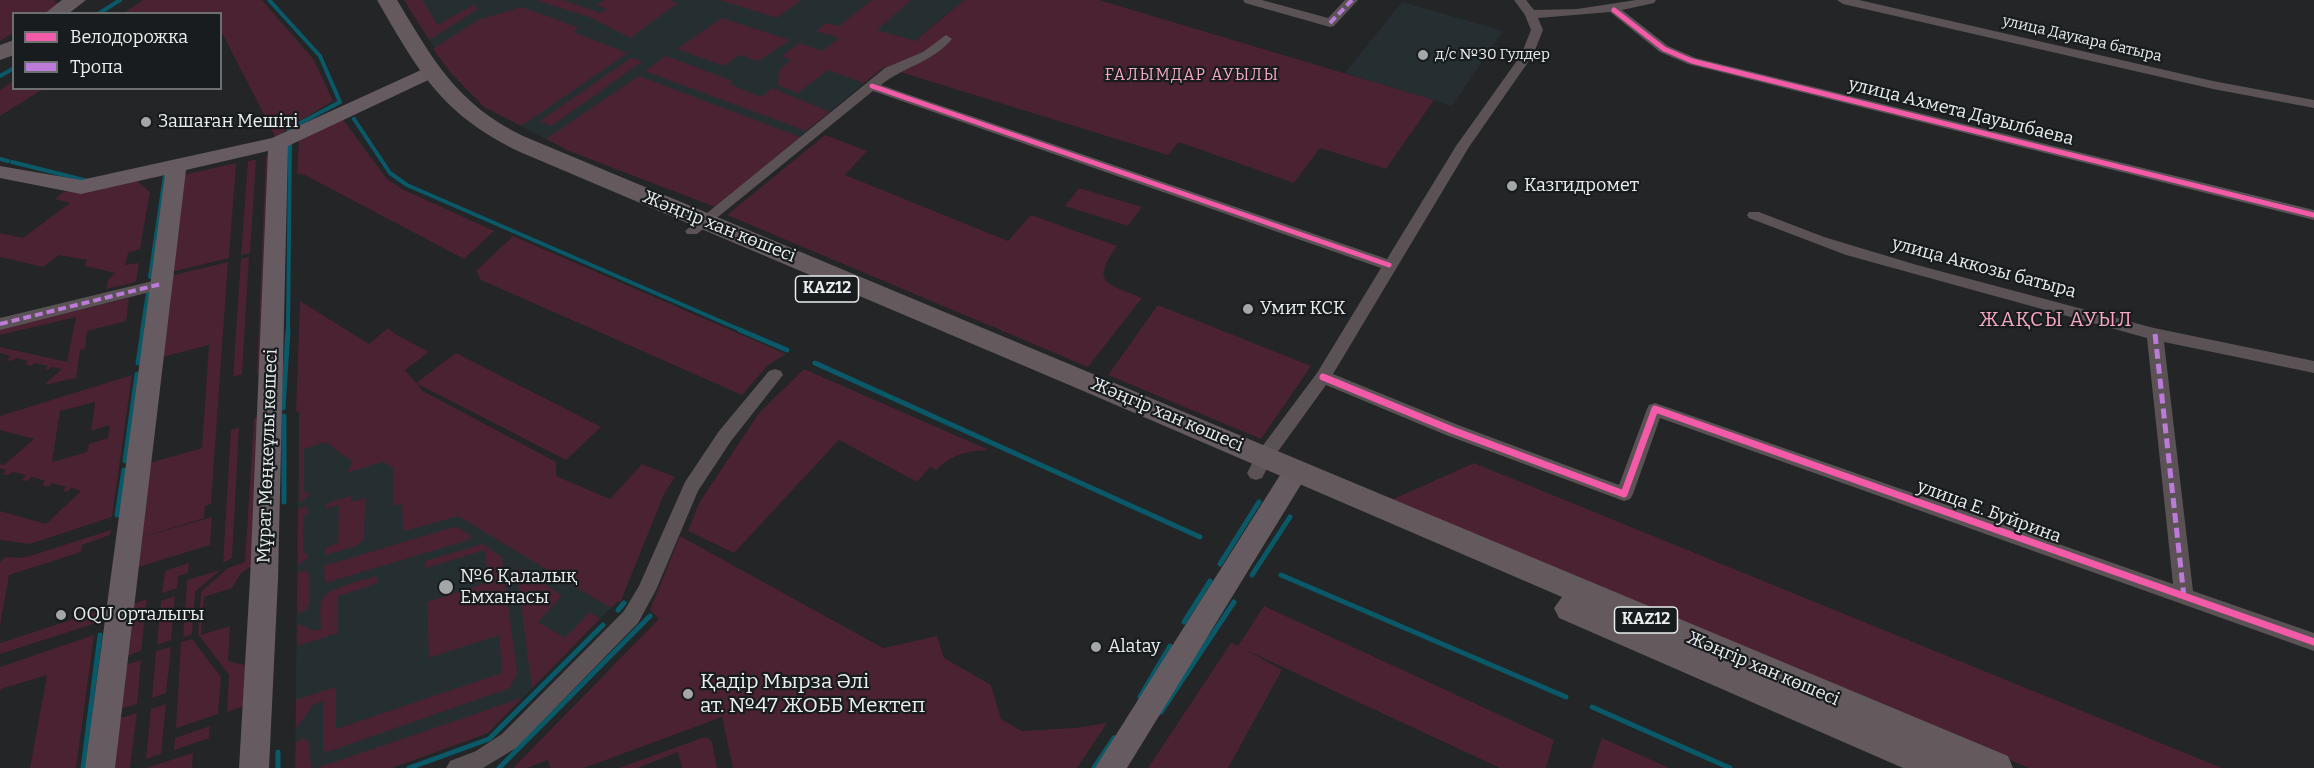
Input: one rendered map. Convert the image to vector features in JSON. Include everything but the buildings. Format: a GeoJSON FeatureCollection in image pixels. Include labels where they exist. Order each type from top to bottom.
{"type":"FeatureCollection","features":[{"type":"Feature","properties":{"kind":"main road"},"geometry":{"type":"LineString","coordinates":[[57,12],[76,0]]}},
{"type":"Feature","properties":{"kind":"main road"},"geometry":{"type":"LineString","coordinates":[[67,12],[86,0]]}},
{"type":"Feature","properties":{"kind":"main road","name":"Жәңгір хан көшесі"},"geometry":{"type":"LineString","coordinates":[[375,0],[426,73]]}},
{"type":"Feature","properties":{"kind":"main road","name":"Жәңгір хан көшесі"},"geometry":{"type":"LineString","coordinates":[[387,0],[426,73],[434,98],[451,117],[471,131],[527,162],[699,226],[1260,465],[1941,768]]}},
{"type":"Feature","properties":{"kind":"main road"},"geometry":{"type":"LineString","coordinates":[[0,172],[81,187],[176,167],[278,143],[426,73]]}},
{"type":"Feature","properties":{"kind":"main road","name":"Мұрат Мөңкеұлы көшесі"},"geometry":{"type":"LineString","coordinates":[[254,768],[264,579],[278,143]]}},
{"type":"Feature","properties":{"kind":"main road"},"geometry":{"type":"LineString","coordinates":[[100,768],[176,167]]}},
{"type":"Feature","properties":{"kind":"main road"},"geometry":{"type":"LineString","coordinates":[[1110,768],[1291,479]]}},
{"type":"Feature","properties":{"kind":"main road","name":"Жәңгір хан көшесі"},"geometry":{"type":"LineString","coordinates":[[1291,479],[1996,768]]}},
{"type":"Feature","properties":{"kind":"street"},"geometry":{"type":"LineString","coordinates":[[1249,0],[1330,23],[1352,0]]}},
{"type":"Feature","properties":{"kind":"street"},"geometry":{"type":"LineString","coordinates":[[1260,465],[1323,377],[1463,146],[1527,55],[1537,30],[1531,14],[1520,0]]}},
{"type":"Feature","properties":{"kind":"street"},"geometry":{"type":"LineString","coordinates":[[1531,14],[1587,14],[1614,10],[1650,0]]}},
{"type":"Feature","properties":{"kind":"street","name":"улица Даукара батыра"},"geometry":{"type":"LineString","coordinates":[[1843,0],[2212,85],[2314,104]]}},
{"type":"Feature","properties":{"kind":"street","name":"улица Ахмета Дауылбаева"},"geometry":{"type":"LineString","coordinates":[[1614,10],[1664,49],[1692,61],[2314,215]]}},
{"type":"Feature","properties":{"kind":"street"},"geometry":{"type":"LineString","coordinates":[[699,226],[890,71],[927,55],[946,39]]}},
{"type":"Feature","properties":{"kind":"street"},"geometry":{"type":"LineString","coordinates":[[872,86],[1389,265]]}},
{"type":"Feature","properties":{"kind":"street","name":"улица Аккозы батыра"},"geometry":{"type":"LineString","coordinates":[[1754,215],[1810,239],[1884,262],[2019,296],[2155,334],[2314,366]]}},
{"type":"Feature","properties":{"kind":"street"},"geometry":{"type":"LineString","coordinates":[[0,324],[162,284]]}},
{"type":"Feature","properties":{"kind":"street"},"geometry":{"type":"LineString","coordinates":[[2155,334],[2184,597]]}},
{"type":"Feature","properties":{"kind":"street"},"geometry":{"type":"LineString","coordinates":[[457,768],[490,754],[508,741],[632,617],[688,494],[745,409],[775,375]]}},
{"type":"Feature","properties":{"kind":"street","name":"улица Е. Буйрина"},"geometry":{"type":"LineString","coordinates":[[1323,377],[1452,430],[1624,494],[1655,409],[2314,642]]}},
{"type":"Feature","properties":{"kind":"shaded area"},"geometry":{"type":"Polygon","coordinates":[[[0,0],[56,0],[54,2],[61,3],[46,12],[12,12],[12,34],[0,41],[0,0]]]}},
{"type":"Feature","properties":{"kind":"shaded area"},"geometry":{"type":"Polygon","coordinates":[[[143,0],[262,0],[314,60],[333,101],[288,128],[276,138],[222,33],[222,12],[125,12],[143,0]]]}},
{"type":"Feature","properties":{"kind":"shaded area"},"geometry":{"type":"Polygon","coordinates":[[[404,0],[964,0],[715,207],[569,151],[484,107],[449,71],[404,0]]]}},
{"type":"Feature","properties":{"kind":"shaded area"},"geometry":{"type":"Polygon","coordinates":[[[404,0],[422,0],[438,25],[473,5],[478,9],[429,40],[404,0]]]}},
{"type":"Feature","properties":{"kind":"shaded area"},"geometry":{"type":"Polygon","coordinates":[[[536,0],[563,0],[601,13],[607,9],[596,5],[604,0],[669,0],[678,3],[630,38],[592,18],[536,0]]]}},
{"type":"Feature","properties":{"kind":"shaded area"},"geometry":{"type":"Polygon","coordinates":[[[720,0],[801,0],[777,18],[720,0]]]}},
{"type":"Feature","properties":{"kind":"shaded area"},"geometry":{"type":"Polygon","coordinates":[[[872,0],[911,0],[877,30],[915,41],[964,0],[1099,0],[1434,100],[1386,169],[1320,148],[1294,183],[1179,142],[1168,155],[884,67],[864,83],[828,70],[798,93],[778,85],[779,70],[791,60],[782,56],[799,43],[823,51],[839,38],[816,31],[826,23],[839,26],[872,0]]]}},
{"type":"Feature","properties":{"kind":"shaded area","name":"д/с №30 Гулдер"},"geometry":{"type":"Polygon","coordinates":[[[1402,2],[1503,31],[1452,106],[1345,73],[1402,2]]]}},
{"type":"Feature","properties":{"kind":"shaded area"},"geometry":{"type":"Polygon","coordinates":[[[522,7],[579,28],[573,32],[628,53],[521,126],[484,107],[449,71],[433,49],[478,20],[522,7]]]}},
{"type":"Feature","properties":{"kind":"shaded area"},"geometry":{"type":"Polygon","coordinates":[[[722,18],[790,40],[758,61],[739,55],[724,66],[677,49],[722,18]]]}},
{"type":"Feature","properties":{"kind":"shaded area"},"geometry":{"type":"Polygon","coordinates":[[[666,56],[733,81],[729,84],[761,97],[772,88],[830,112],[806,131],[645,71],[666,56]]]}},
{"type":"Feature","properties":{"kind":"shaded area"},"geometry":{"type":"Polygon","coordinates":[[[631,58],[643,61],[551,126],[540,121],[631,58]]]}},
{"type":"Feature","properties":{"kind":"shaded area"},"geometry":{"type":"Polygon","coordinates":[[[639,76],[800,137],[715,207],[569,151],[546,139],[639,76]]]}},
{"type":"Feature","properties":{"kind":"shaded area"},"geometry":{"type":"Polygon","coordinates":[[[12,82],[12,90],[41,90],[0,116],[0,90],[12,82]]]}},
{"type":"Feature","properties":{"kind":"shaded area"},"geometry":{"type":"Polygon","coordinates":[[[342,118],[387,179],[402,189],[494,231],[464,259],[305,175],[297,174],[299,140],[342,118]]]}},
{"type":"Feature","properties":{"kind":"shaded area"},"geometry":{"type":"Polygon","coordinates":[[[825,135],[867,151],[845,175],[1008,241],[1031,215],[1117,246],[1105,268],[1106,281],[1142,298],[1088,367],[727,215],[825,135]]]}},
{"type":"Feature","properties":{"kind":"shaded area"},"geometry":{"type":"Polygon","coordinates":[[[272,155],[262,376],[257,373],[266,156],[272,155]]]}},
{"type":"Feature","properties":{"kind":"shaded area"},"geometry":{"type":"Polygon","coordinates":[[[256,160],[250,253],[241,255],[248,161],[256,160]]]}},
{"type":"Feature","properties":{"kind":"shaded area"},"geometry":{"type":"Polygon","coordinates":[[[236,163],[229,258],[171,272],[183,175],[236,163]]]}},
{"type":"Feature","properties":{"kind":"shaded area"},"geometry":{"type":"Polygon","coordinates":[[[137,181],[150,192],[140,249],[128,253],[125,265],[139,263],[136,282],[106,289],[108,280],[115,273],[85,266],[87,260],[59,255],[43,267],[0,257],[0,233],[23,238],[70,203],[55,199],[63,192],[76,192],[137,181]]]}},
{"type":"Feature","properties":{"kind":"shaded area"},"geometry":{"type":"Polygon","coordinates":[[[1079,188],[1142,207],[1128,226],[1065,206],[1079,188]]]}},
{"type":"Feature","properties":{"kind":"shaded area"},"geometry":{"type":"Polygon","coordinates":[[[513,236],[786,354],[768,365],[742,395],[481,280],[476,271],[513,236]]]}},
{"type":"Feature","properties":{"kind":"shaded area"},"geometry":{"type":"Polygon","coordinates":[[[249,257],[242,374],[233,377],[241,259],[249,257]]]}},
{"type":"Feature","properties":{"kind":"shaded area"},"geometry":{"type":"Polygon","coordinates":[[[228,262],[211,504],[205,506],[204,518],[142,537],[150,463],[202,448],[209,345],[162,357],[170,276],[228,262]]]}},
{"type":"Feature","properties":{"kind":"shaded area"},"geometry":{"type":"Polygon","coordinates":[[[129,298],[126,321],[87,331],[85,349],[80,350],[76,378],[44,385],[62,369],[52,367],[48,370],[45,369],[48,366],[35,363],[31,366],[25,364],[28,361],[16,358],[12,361],[7,360],[11,356],[0,353],[0,347],[67,362],[76,317],[0,335],[0,329],[129,298]]]}},
{"type":"Feature","properties":{"kind":"shaded area"},"geometry":{"type":"Polygon","coordinates":[[[300,301],[369,344],[388,328],[429,352],[405,370],[423,391],[556,462],[556,476],[610,499],[642,464],[675,477],[664,494],[620,603],[618,601],[611,608],[458,516],[405,531],[402,504],[393,506],[393,468],[383,462],[346,473],[353,462],[325,442],[304,449],[304,493],[310,491],[306,499],[299,502],[299,412],[296,411],[300,301]]]}},
{"type":"Feature","properties":{"kind":"shaded area"},"geometry":{"type":"Polygon","coordinates":[[[1158,305],[1311,366],[1261,439],[1108,375],[1158,305]]]}},
{"type":"Feature","properties":{"kind":"shaded area"},"geometry":{"type":"Polygon","coordinates":[[[456,353],[601,427],[566,460],[416,383],[456,353]]]}},
{"type":"Feature","properties":{"kind":"shaded area"},"geometry":{"type":"Polygon","coordinates":[[[804,369],[989,450],[960,454],[936,470],[930,467],[917,482],[839,440],[734,553],[688,531],[699,503],[759,413],[804,369]]]}},
{"type":"Feature","properties":{"kind":"shaded area"},"geometry":{"type":"Polygon","coordinates":[[[132,375],[112,517],[30,544],[0,540],[0,511],[46,524],[81,491],[71,488],[67,492],[63,491],[66,487],[52,483],[48,487],[42,485],[45,481],[32,477],[27,481],[22,480],[26,475],[13,472],[8,475],[2,474],[6,470],[0,468],[0,464],[4,465],[34,439],[0,430],[0,416],[132,375]],[[95,402],[60,411],[52,462],[87,452],[89,444],[108,438],[110,425],[91,431],[95,402]]]}},
{"type":"Feature","properties":{"kind":"shaded area","name":"№6 Қалалық Емханасы"},"geometry":{"type":"Polygon","coordinates":[[[299,412],[618,601],[488,733],[392,768],[295,768],[299,412]]]}},
{"type":"Feature","properties":{"kind":"shaded area"},"geometry":{"type":"Polygon","coordinates":[[[259,416],[252,566],[241,573],[232,588],[204,597],[201,635],[230,626],[228,661],[249,666],[247,705],[227,712],[229,675],[198,634],[201,592],[228,568],[245,562],[254,419],[259,416]]]}},
{"type":"Feature","properties":{"kind":"shaded area"},"geometry":{"type":"Polygon","coordinates":[[[239,428],[232,558],[223,563],[231,430],[239,428]]]}},
{"type":"Feature","properties":{"kind":"shaded area"},"geometry":{"type":"Polygon","coordinates":[[[1474,463],[2222,768],[2029,768],[1389,501],[1474,463]]]}},
{"type":"Feature","properties":{"kind":"shaded area"},"geometry":{"type":"Polygon","coordinates":[[[351,496],[351,502],[365,498],[364,540],[357,546],[326,555],[325,548],[338,543],[339,505],[325,509],[325,506],[330,502],[351,496]]]}},
{"type":"Feature","properties":{"kind":"shaded area"},"geometry":{"type":"Polygon","coordinates":[[[306,507],[308,514],[303,516],[303,554],[308,553],[308,558],[298,565],[298,509],[306,507]]]}},
{"type":"Feature","properties":{"kind":"shaded area"},"geometry":{"type":"Polygon","coordinates":[[[212,517],[210,545],[135,568],[139,538],[212,517]]]}},
{"type":"Feature","properties":{"kind":"shaded area"},"geometry":{"type":"Polygon","coordinates":[[[454,527],[472,536],[468,540],[325,583],[324,566],[454,527]]]}},
{"type":"Feature","properties":{"kind":"shaded area"},"geometry":{"type":"Polygon","coordinates":[[[111,530],[110,535],[82,545],[81,552],[9,575],[0,626],[0,562],[5,557],[21,558],[33,555],[111,530]]]}},
{"type":"Feature","properties":{"kind":"shaded area"},"geometry":{"type":"Polygon","coordinates":[[[680,536],[883,648],[937,636],[944,658],[991,685],[1001,719],[1022,731],[1075,728],[1107,723],[1077,768],[733,768],[722,717],[584,768],[550,768],[548,760],[527,768],[513,768],[659,619],[650,610],[680,536]]]}},
{"type":"Feature","properties":{"kind":"shaded area"},"geometry":{"type":"Polygon","coordinates":[[[482,544],[502,557],[517,673],[510,688],[326,752],[323,749],[323,701],[314,704],[296,728],[296,700],[336,687],[336,729],[502,673],[499,635],[429,658],[427,602],[488,582],[485,550],[426,568],[425,561],[482,544]]]}},
{"type":"Feature","properties":{"kind":"shaded area"},"geometry":{"type":"Polygon","coordinates":[[[189,563],[188,573],[178,576],[177,588],[162,593],[165,571],[189,563]]]}},
{"type":"Feature","properties":{"kind":"shaded area"},"geometry":{"type":"Polygon","coordinates":[[[520,569],[524,569],[562,596],[538,622],[565,638],[590,612],[600,619],[532,688],[517,575],[520,569]]]}},
{"type":"Feature","properties":{"kind":"shaded area"},"geometry":{"type":"Polygon","coordinates":[[[220,570],[195,592],[192,634],[183,638],[187,580],[220,570]]]}},
{"type":"Feature","properties":{"kind":"shaded area"},"geometry":{"type":"Polygon","coordinates":[[[306,571],[309,574],[310,603],[306,610],[298,613],[298,572],[306,571]]]}},
{"type":"Feature","properties":{"kind":"shaded area"},"geometry":{"type":"Polygon","coordinates":[[[377,576],[378,583],[338,596],[338,633],[297,646],[298,624],[314,631],[321,629],[321,607],[325,596],[338,588],[377,576]]]}},
{"type":"Feature","properties":{"kind":"shaded area"},"geometry":{"type":"Polygon","coordinates":[[[175,596],[171,640],[157,645],[161,601],[175,596]]]}},
{"type":"Feature","properties":{"kind":"shaded area"},"geometry":{"type":"Polygon","coordinates":[[[147,599],[141,651],[124,657],[130,605],[147,599]]]}},
{"type":"Feature","properties":{"kind":"shaded area"},"geometry":{"type":"Polygon","coordinates":[[[1264,606],[1554,740],[1546,768],[1500,768],[1246,650],[1282,670],[1228,768],[1148,768],[1231,643],[1238,646],[1264,606]]]}},
{"type":"Feature","properties":{"kind":"shaded area"},"geometry":{"type":"Polygon","coordinates":[[[98,611],[96,623],[0,654],[0,643],[98,611]]]}},
{"type":"Feature","properties":{"kind":"shaded area"},"geometry":{"type":"Polygon","coordinates":[[[94,635],[76,768],[30,768],[47,675],[1,689],[0,693],[0,667],[94,635]]]}},
{"type":"Feature","properties":{"kind":"shaded area"},"geometry":{"type":"Polygon","coordinates":[[[192,639],[221,677],[218,714],[176,728],[181,642],[192,639]]]}},
{"type":"Feature","properties":{"kind":"shaded area"},"geometry":{"type":"Polygon","coordinates":[[[171,647],[166,693],[152,698],[156,651],[171,647]]]}},
{"type":"Feature","properties":{"kind":"shaded area"},"geometry":{"type":"Polygon","coordinates":[[[141,660],[137,704],[117,710],[122,666],[141,660]]]}},
{"type":"Feature","properties":{"kind":"shaded area"},"geometry":{"type":"Polygon","coordinates":[[[522,698],[488,733],[392,768],[317,768],[522,698]]]}},
{"type":"Feature","properties":{"kind":"shaded area"},"geometry":{"type":"Polygon","coordinates":[[[166,704],[161,754],[146,759],[151,709],[166,704]]]}},
{"type":"Feature","properties":{"kind":"shaded area"},"geometry":{"type":"Polygon","coordinates":[[[137,713],[130,768],[111,768],[117,719],[137,713]]]}},
{"type":"Feature","properties":{"kind":"shaded area"},"geometry":{"type":"Polygon","coordinates":[[[210,726],[209,738],[174,750],[175,738],[210,726]]]}},
{"type":"Feature","properties":{"kind":"shaded area"},"geometry":{"type":"Polygon","coordinates":[[[702,738],[708,738],[712,742],[717,768],[682,768],[678,752],[638,768],[619,768],[702,738]]]}},
{"type":"Feature","properties":{"kind":"shaded area"},"geometry":{"type":"Polygon","coordinates":[[[1602,738],[1669,768],[1592,768],[1602,738]]]}},
{"type":"Feature","properties":{"kind":"shaded area"},"geometry":{"type":"Polygon","coordinates":[[[303,739],[309,741],[311,768],[295,768],[296,742],[303,739]]]}},
{"type":"Feature","properties":{"kind":"shaded area"},"geometry":{"type":"Polygon","coordinates":[[[193,753],[192,768],[146,768],[193,753]]]}},
{"type":"Feature","properties":{"kind":"waterway"},"geometry":{"type":"LineString","coordinates":[[101,12],[120,0]]}},
{"type":"Feature","properties":{"kind":"waterway"},"geometry":{"type":"LineString","coordinates":[[269,0],[320,56],[340,102],[289,129],[289,133]]}},
{"type":"Feature","properties":{"kind":"waterway"},"geometry":{"type":"LineString","coordinates":[[0,76],[12,69]]}},
{"type":"Feature","properties":{"kind":"waterway"},"geometry":{"type":"LineString","coordinates":[[354,119],[390,173],[407,185],[743,331]]}},
{"type":"Feature","properties":{"kind":"waterway"},"geometry":{"type":"LineString","coordinates":[[288,331],[290,145]]}},
{"type":"Feature","properties":{"kind":"waterway"},"geometry":{"type":"LineString","coordinates":[[0,159],[8,161]]}},
{"type":"Feature","properties":{"kind":"waterway"},"geometry":{"type":"LineString","coordinates":[[12,162],[88,181]]}},
{"type":"Feature","properties":{"kind":"waterway"},"geometry":{"type":"LineString","coordinates":[[150,277],[165,175]]}},
{"type":"Feature","properties":{"kind":"waterway"},"geometry":{"type":"LineString","coordinates":[[142,331],[148,292]]}},
{"type":"Feature","properties":{"kind":"waterway"},"geometry":{"type":"LineString","coordinates":[[138,363],[143,330]]}},
{"type":"Feature","properties":{"kind":"waterway"},"geometry":{"type":"LineString","coordinates":[[283,408],[288,330]]}},
{"type":"Feature","properties":{"kind":"waterway"},"geometry":{"type":"LineString","coordinates":[[740,330],[787,350]]}},
{"type":"Feature","properties":{"kind":"waterway"},"geometry":{"type":"LineString","coordinates":[[815,363],[1200,537]]}},
{"type":"Feature","properties":{"kind":"waterway"},"geometry":{"type":"LineString","coordinates":[[125,461],[137,374]]}},
{"type":"Feature","properties":{"kind":"waterway"},"geometry":{"type":"LineString","coordinates":[[284,416],[284,502]]}},
{"type":"Feature","properties":{"kind":"waterway"},"geometry":{"type":"LineString","coordinates":[[117,515],[124,470]]}},
{"type":"Feature","properties":{"kind":"waterway"},"geometry":{"type":"LineString","coordinates":[[1220,564],[1259,502]]}},
{"type":"Feature","properties":{"kind":"waterway"},"geometry":{"type":"LineString","coordinates":[[1252,575],[1290,517]]}},
{"type":"Feature","properties":{"kind":"waterway"},"geometry":{"type":"LineString","coordinates":[[1281,575],[1566,697]]}},
{"type":"Feature","properties":{"kind":"waterway"},"geometry":{"type":"LineString","coordinates":[[1184,622],[1210,581]]}},
{"type":"Feature","properties":{"kind":"waterway"},"geometry":{"type":"LineString","coordinates":[[1161,712],[1234,602]]}},
{"type":"Feature","properties":{"kind":"waterway"},"geometry":{"type":"LineString","coordinates":[[618,610],[624,603]]}},
{"type":"Feature","properties":{"kind":"waterway"},"geometry":{"type":"LineString","coordinates":[[499,768],[650,616]]}},
{"type":"Feature","properties":{"kind":"waterway"},"geometry":{"type":"LineString","coordinates":[[409,768],[489,739],[603,625]]}},
{"type":"Feature","properties":{"kind":"waterway"},"geometry":{"type":"LineString","coordinates":[[83,768],[100,635]]}},
{"type":"Feature","properties":{"kind":"waterway"},"geometry":{"type":"LineString","coordinates":[[1140,697],[1170,646]]}},
{"type":"Feature","properties":{"kind":"waterway"},"geometry":{"type":"LineString","coordinates":[[1592,707],[1730,768]]}},
{"type":"Feature","properties":{"kind":"waterway"},"geometry":{"type":"LineString","coordinates":[[1094,768],[1114,738]]}},
{"type":"Feature","properties":{"kind":"waterway"},"geometry":{"type":"LineString","coordinates":[[278,752],[278,768]]}},
{"type":"Feature","properties":{"kind":"marked path"},"geometry":{"type":"LineString","coordinates":[[1330,23],[1352,0]]}},
{"type":"Feature","properties":{"kind":"marked path"},"geometry":{"type":"LineString","coordinates":[[0,324],[161,284]]}},
{"type":"Feature","properties":{"kind":"marked path"},"geometry":{"type":"LineString","coordinates":[[2155,334],[2184,597]]}},
{"type":"Feature","properties":{"kind":"cycle path"},"geometry":{"type":"LineString","coordinates":[[1614,10],[1664,49],[1692,61],[2314,215]]}},
{"type":"Feature","properties":{"kind":"cycle path"},"geometry":{"type":"LineString","coordinates":[[872,86],[1389,265]]}},
{"type":"Feature","properties":{"kind":"cycle path"},"geometry":{"type":"LineString","coordinates":[[1323,377],[1452,430],[1624,494],[1655,409],[2314,642]]}},
{"type":"Feature","properties":{"kind":"place","name":"д/с №30 Гулдер"},"geometry":{"type":"Point","coordinates":[1423,55]}},
{"type":"Feature","properties":{"kind":"place","name":"Зашаған Мешіті"},"geometry":{"type":"Point","coordinates":[146,122]}},
{"type":"Feature","properties":{"kind":"place","name":"Казгидромет"},"geometry":{"type":"Point","coordinates":[1512,186]}},
{"type":"Feature","properties":{"kind":"place","name":"Умит КСК"},"geometry":{"type":"Point","coordinates":[1248,309]}},
{"type":"Feature","properties":{"kind":"place","name":"№6 Қалалық Емханасы"},"geometry":{"type":"Point","coordinates":[446,587]}},
{"type":"Feature","properties":{"kind":"place","name":"OQU орталыгы"},"geometry":{"type":"Point","coordinates":[61,615]}},
{"type":"Feature","properties":{"kind":"place","name":"Alatay"},"geometry":{"type":"Point","coordinates":[1096,647]}},
{"type":"Feature","properties":{"kind":"place","name":"Қадір Мырза Әлі ат. №47 ЖОББ Мектеп"},"geometry":{"type":"Point","coordinates":[688,694]}},
{"type":"Feature","properties":{"kind":"district","name":"ҒАЛЫМДАР АУЫЛЫ"},"geometry":{"type":"Point","coordinates":[1192,76]}},
{"type":"Feature","properties":{"kind":"district","name":"ЖАҚСЫ АУЫЛ"},"geometry":{"type":"Point","coordinates":[2056,320]}}]}
